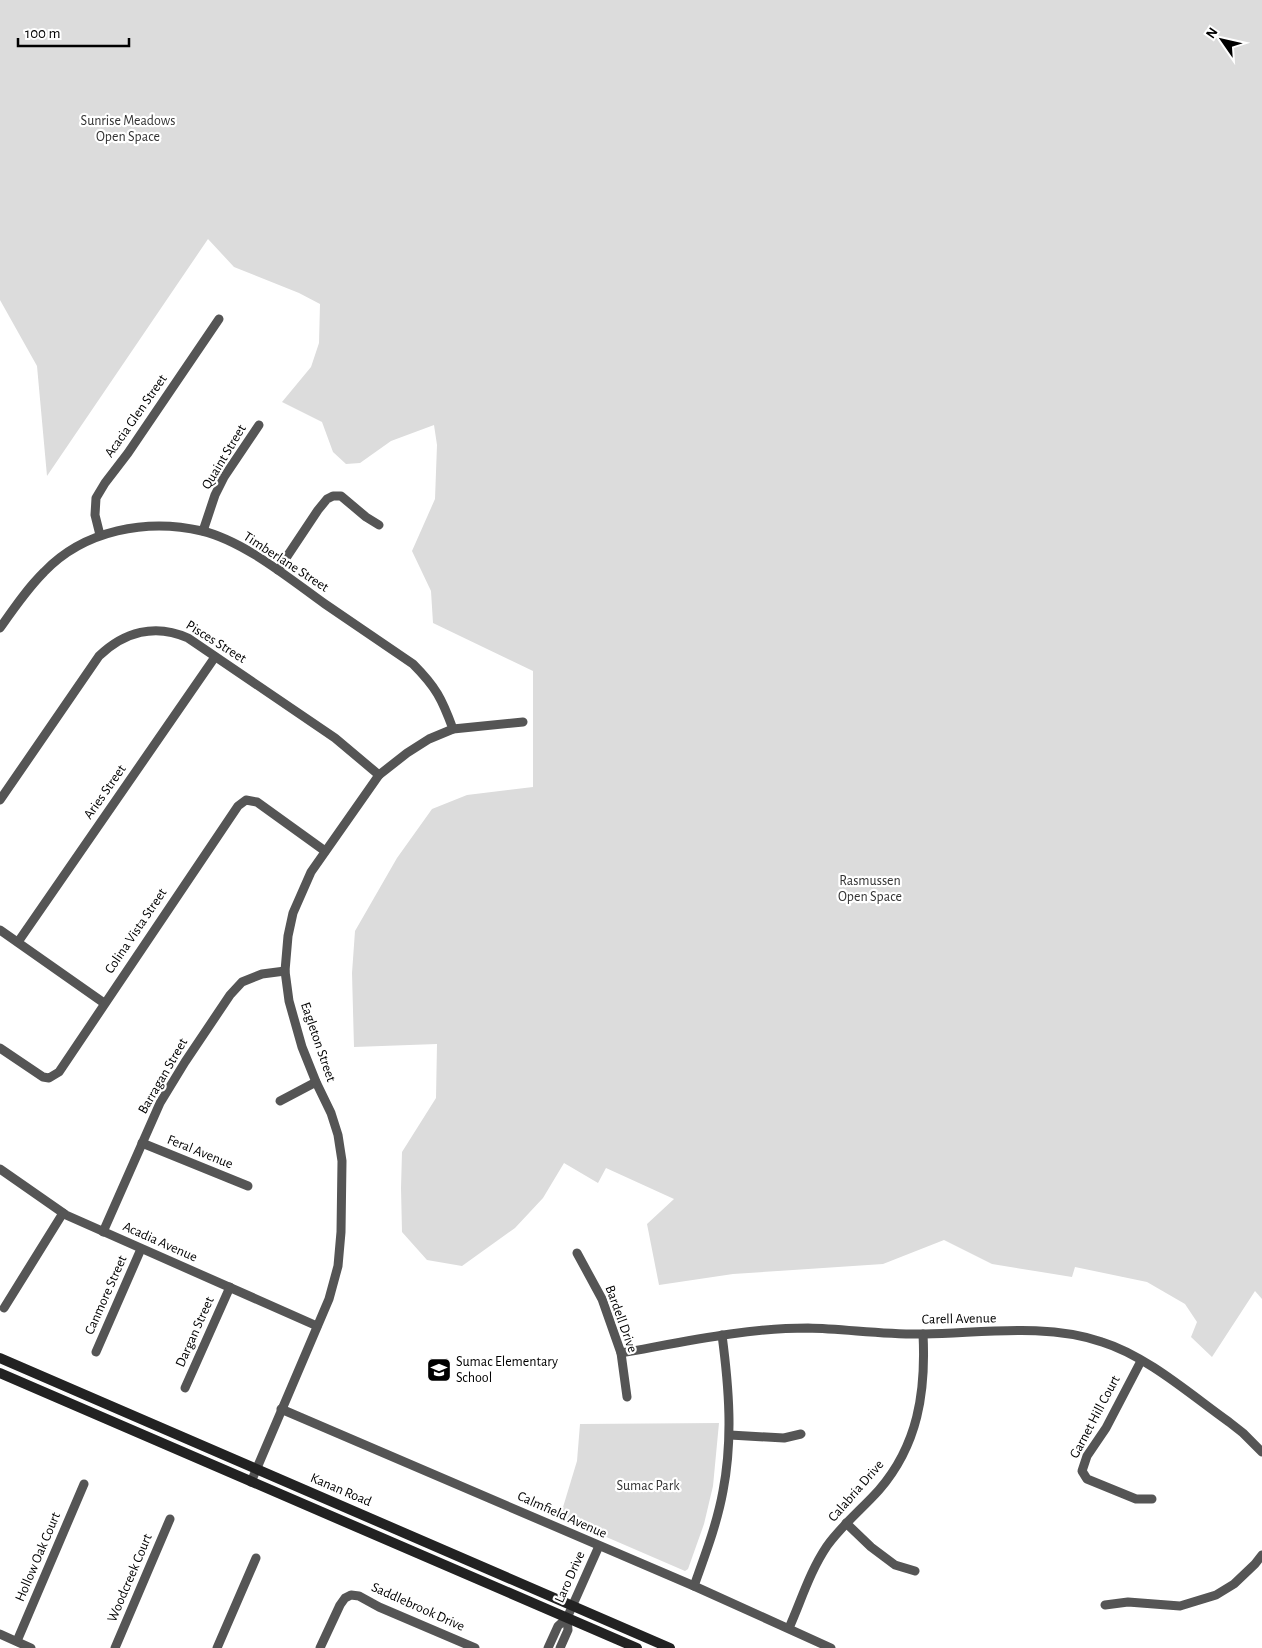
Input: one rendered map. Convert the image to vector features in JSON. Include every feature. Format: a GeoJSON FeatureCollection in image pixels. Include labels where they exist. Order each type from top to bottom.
{"type":"FeatureCollection","features":[{"type":"Feature","properties":{"kind":"main road","name":"Kanan Road"},"geometry":{"type":"LineString","coordinates":[[0,1358],[670,1648]]}},
{"type":"Feature","properties":{"kind":"main road","name":"Kanan Road"},"geometry":{"type":"LineString","coordinates":[[0,1373],[637,1648]]}},
{"type":"Feature","properties":{"kind":"street","name":"Acacia Glen Street"},"geometry":{"type":"LineString","coordinates":[[100,535],[95,516],[96,498],[219,319]]}},
{"type":"Feature","properties":{"kind":"street","name":"Quaint Street"},"geometry":{"type":"LineString","coordinates":[[203,531],[215,495],[224,477],[259,426]]}},
{"type":"Feature","properties":{"kind":"street"},"geometry":{"type":"LineString","coordinates":[[278,570],[318,510],[327,499],[333,496],[341,496],[366,517],[379,525]]}},
{"type":"Feature","properties":{"kind":"street","name":"Timberlane Street"},"geometry":{"type":"LineString","coordinates":[[0,628],[21,598],[45,570],[72,550],[100,535],[137,527],[171,527],[203,531],[246,550],[278,570],[413,664],[429,680],[442,700],[453,729]]}},
{"type":"Feature","properties":{"kind":"street","name":"Pisces Street"},"geometry":{"type":"LineString","coordinates":[[0,800],[99,656],[111,644],[123,638],[147,631],[161,630],[174,632],[188,638],[335,738],[379,775]]}},
{"type":"Feature","properties":{"kind":"street","name":"Aries Street"},"geometry":{"type":"LineString","coordinates":[[18,942],[215,656]]}},
{"type":"Feature","properties":{"kind":"street","name":"Eagleton Street"},"geometry":{"type":"LineString","coordinates":[[251,1482],[329,1299],[338,1266],[341,1232],[342,1161],[338,1135],[332,1113],[316,1082],[302,1047],[289,1001],[285,971],[288,936],[293,913],[312,872],[325,851],[379,775],[429,739],[453,729],[523,722]]}},
{"type":"Feature","properties":{"kind":"street","name":"Colina Vista Street"},"geometry":{"type":"LineString","coordinates":[[0,1048],[44,1077],[49,1078],[59,1072],[238,806],[246,800],[257,802],[325,851]]}},
{"type":"Feature","properties":{"kind":"street"},"geometry":{"type":"LineString","coordinates":[[0,930],[104,1003]]}},
{"type":"Feature","properties":{"kind":"street","name":"Barragan Street"},"geometry":{"type":"LineString","coordinates":[[103,1232],[160,1103],[230,995],[242,982],[262,974],[285,971]]}},
{"type":"Feature","properties":{"kind":"street"},"geometry":{"type":"LineString","coordinates":[[280,1101],[316,1082]]}},
{"type":"Feature","properties":{"kind":"street","name":"Feral Avenue"},"geometry":{"type":"LineString","coordinates":[[142,1143],[248,1186]]}},
{"type":"Feature","properties":{"kind":"street","name":"Acadia Avenue"},"geometry":{"type":"LineString","coordinates":[[0,1169],[63,1213],[317,1326]]}},
{"type":"Feature","properties":{"kind":"street"},"geometry":{"type":"LineString","coordinates":[[4,1308],[63,1213]]}},
{"type":"Feature","properties":{"kind":"street","name":"Canmore Street"},"geometry":{"type":"LineString","coordinates":[[96,1352],[141,1249]]}},
{"type":"Feature","properties":{"kind":"street","name":"Bardell Drive"},"geometry":{"type":"LineString","coordinates":[[578,1253],[602,1299],[621,1354],[627,1397]]}},
{"type":"Feature","properties":{"kind":"street","name":"Dargan Street"},"geometry":{"type":"LineString","coordinates":[[185,1388],[230,1288]]}},
{"type":"Feature","properties":{"kind":"street","name":"Carell Avenue"},"geometry":{"type":"LineString","coordinates":[[621,1354],[722,1335],[752,1331],[808,1328],[923,1334],[1044,1331],[1075,1334],[1103,1342],[1141,1361],[1229,1422],[1262,1452]]}},
{"type":"Feature","properties":{"kind":"street","name":"Calabria Drive"},"geometry":{"type":"LineString","coordinates":[[789,1628],[815,1566],[827,1546],[846,1523],[878,1491],[894,1470],[910,1439],[921,1405],[924,1378],[923,1334]]}},
{"type":"Feature","properties":{"kind":"street"},"geometry":{"type":"LineString","coordinates":[[694,1586],[714,1531],[724,1491],[730,1435],[728,1386],[722,1335]]}},
{"type":"Feature","properties":{"kind":"street","name":"Garnet Hill Court"},"geometry":{"type":"LineString","coordinates":[[1141,1361],[1106,1428],[1087,1456],[1082,1471],[1087,1479],[1136,1499],[1152,1499]]}},
{"type":"Feature","properties":{"kind":"street","name":"Calmfield Avenue"},"geometry":{"type":"LineString","coordinates":[[281,1409],[694,1586],[831,1648]]}},
{"type":"Feature","properties":{"kind":"street"},"geometry":{"type":"LineString","coordinates":[[730,1435],[784,1438],[802,1434]]}},
{"type":"Feature","properties":{"kind":"street","name":"Hollow Oak Court"},"geometry":{"type":"LineString","coordinates":[[17,1640],[84,1484]]}},
{"type":"Feature","properties":{"kind":"street","name":"Woodcreek Court"},"geometry":{"type":"LineString","coordinates":[[115,1648],[170,1519]]}},
{"type":"Feature","properties":{"kind":"street"},"geometry":{"type":"LineString","coordinates":[[846,1523],[871,1547],[895,1565],[916,1571]]}},
{"type":"Feature","properties":{"kind":"street","name":"Laro Drive"},"geometry":{"type":"LineString","coordinates":[[548,1648],[558,1626],[567,1618],[573,1606],[599,1546]]}},
{"type":"Feature","properties":{"kind":"street"},"geometry":{"type":"LineString","coordinates":[[1105,1605],[1128,1602],[1180,1606],[1216,1595],[1234,1584],[1262,1555]]}},
{"type":"Feature","properties":{"kind":"street"},"geometry":{"type":"LineString","coordinates":[[217,1648],[256,1558]]}},
{"type":"Feature","properties":{"kind":"street","name":"Saddlebrook Drive"},"geometry":{"type":"LineString","coordinates":[[320,1648],[340,1605],[345,1598],[351,1595],[359,1596],[379,1607],[475,1648]]}},
{"type":"Feature","properties":{"kind":"street","name":"Laro Drive"},"geometry":{"type":"LineString","coordinates":[[560,1648],[568,1630],[567,1618]]}},
{"type":"Feature","properties":{"kind":"street"},"geometry":{"type":"LineString","coordinates":[[0,1634],[32,1648]]}},
{"type":"Feature","properties":{"kind":"green space","name":"Rasmussen Open Space"},"geometry":{"type":"Polygon","coordinates":[[[0,0],[1262,0],[1262,1299],[1255,1291],[1212,1357],[1191,1337],[1197,1322],[1185,1304],[1147,1282],[1075,1267],[1072,1277],[992,1264],[944,1240],[883,1264],[733,1274],[659,1285],[647,1224],[674,1199],[606,1168],[598,1183],[564,1163],[543,1198],[515,1228],[462,1266],[427,1260],[402,1232],[402,1152],[436,1098],[437,1044],[354,1047],[352,973],[355,931],[397,858],[432,809],[467,795],[533,787],[533,671],[433,623],[431,591],[412,551],[435,499],[437,445],[434,425],[391,441],[360,463],[346,464],[333,452],[322,422],[282,402],[311,367],[319,343],[320,304],[299,293],[234,267],[208,239],[47,476],[37,366],[0,300],[0,0]]]}},
{"type":"Feature","properties":{"kind":"green space","name":"Sumac Park"},"geometry":{"type":"Polygon","coordinates":[[[719,1423],[713,1486],[704,1524],[688,1569],[685,1571],[560,1517],[577,1461],[580,1424],[719,1423]]]}},
{"type":"Feature","properties":{"kind":"place","name":"Sumac Elementary School"},"geometry":{"type":"Point","coordinates":[439,1370]}},
{"type":"Feature","properties":{"kind":"park label","name":"Sunrise Meadows Open Space"},"geometry":{"type":"Point","coordinates":[128,130]}}]}
